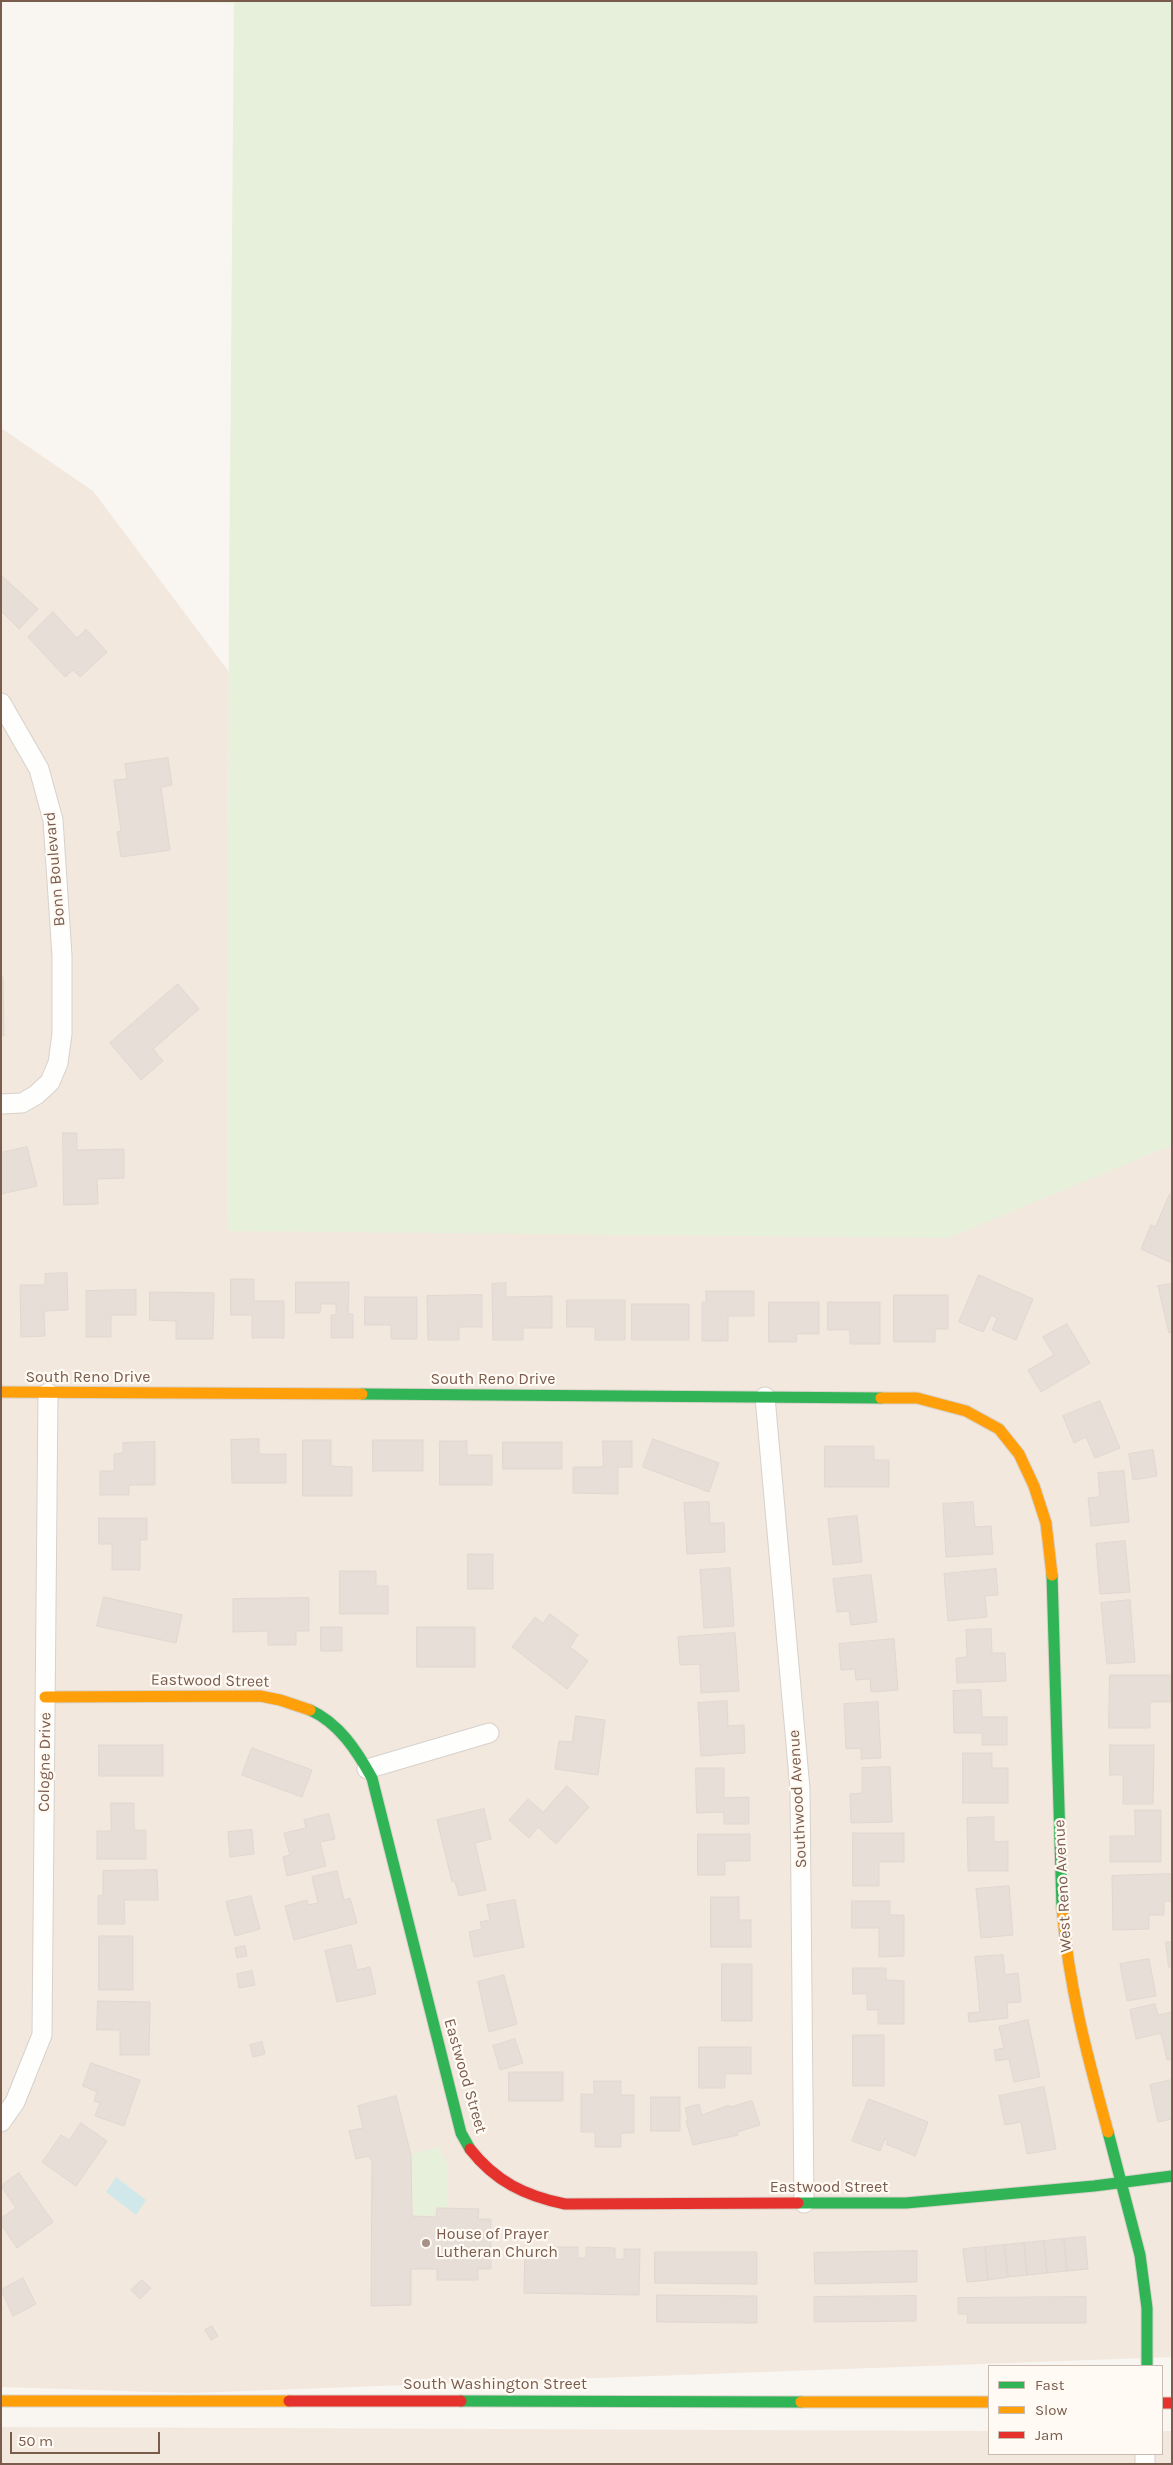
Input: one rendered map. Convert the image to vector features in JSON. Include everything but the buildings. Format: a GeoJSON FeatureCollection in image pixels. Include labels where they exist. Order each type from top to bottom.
{"type":"FeatureCollection","features":[{"type":"Feature","properties":{"kind":"street","name":"Bonn Boulevard"},"geometry":{"type":"LineString","coordinates":[[1,704],[40,770],[53,820],[62,956],[62,1034],[58,1062],[50,1082],[36,1095],[22,1103],[1,1104]]}},
{"type":"Feature","properties":{"kind":"street","name":"South Reno Drive"},"geometry":{"type":"LineString","coordinates":[[1,1392],[916,1398],[966,1411],[981,1419]]}},
{"type":"Feature","properties":{"kind":"street","name":"Cologne Drive"},"geometry":{"type":"LineString","coordinates":[[1,2122],[16,2102],[42,2035],[48,1393]]}},
{"type":"Feature","properties":{"kind":"street","name":"Southwood Avenue"},"geometry":{"type":"LineString","coordinates":[[765,1397],[800,1789],[804,2203]]}},
{"type":"Feature","properties":{"kind":"street","name":"West Reno Avenue"},"geometry":{"type":"LineString","coordinates":[[981,1419],[999,1429],[1019,1454],[1034,1486],[1046,1523],[1054,1590],[1061,1902],[1067,1963],[1078,2020],[1140,2255],[1147,2308],[1147,2365]]}},
{"type":"Feature","properties":{"kind":"street","name":"Eastwood Street"},"geometry":{"type":"LineString","coordinates":[[46,1696],[260,1696],[284,1699],[307,1707],[328,1720],[346,1736],[367,1769],[376,1794],[461,2133],[480,2163],[498,2180],[518,2192],[541,2201],[565,2204],[906,2203],[1172,2176]]}},
{"type":"Feature","properties":{"kind":"street"},"geometry":{"type":"LineString","coordinates":[[367,1769],[489,1733]]}},
{"type":"Feature","properties":{"kind":"street","name":"South Washington Street"},"geometry":{"type":"LineString","coordinates":[[1,2401],[988,2402]]}},
{"type":"Feature","properties":{"kind":"shaded area"},"geometry":{"type":"Polygon","coordinates":[[[1,428],[93,491],[229,672],[227,1231],[1064,1189],[1172,1145],[1172,2357],[189,2393],[1,2387],[1,428]]]}},
{"type":"Feature","properties":{"kind":"shaded area"},"geometry":{"type":"Polygon","coordinates":[[[1,2427],[988,2431],[988,2455],[1163,2455],[1163,2431],[1172,2431],[1172,2464],[1,2464],[1,2427]]]}},
{"type":"Feature","properties":{"kind":"green space"},"geometry":{"type":"Polygon","coordinates":[[[53,1],[1172,1],[1172,1145],[948,1238],[227,1231],[229,603],[234,3],[53,1]]]}},
{"type":"Feature","properties":{"kind":"green space"},"geometry":{"type":"Polygon","coordinates":[[[439,2147],[448,2166],[447,2208],[435,2207],[434,2216],[413,2215],[412,2154],[439,2147]]]}},
{"type":"Feature","properties":{"kind":"water"},"geometry":{"type":"Polygon","coordinates":[[[116,2177],[146,2200],[136,2215],[106,2192],[116,2177]]]}},
{"type":"Feature","properties":{"kind":"traffic: fast"},"geometry":{"type":"LineString","coordinates":[[362,1394],[881,1398]]}},
{"type":"Feature","properties":{"kind":"traffic: fast"},"geometry":{"type":"LineString","coordinates":[[1052,1575],[1062,1908]]}},
{"type":"Feature","properties":{"kind":"traffic: fast"},"geometry":{"type":"LineString","coordinates":[[310,1710],[330,1722],[338,1730],[353,1748],[372,1778],[461,2133],[470,2149]]}},
{"type":"Feature","properties":{"kind":"traffic: fast"},"geometry":{"type":"LineString","coordinates":[[1108,2132],[1140,2255],[1147,2308],[1147,2365]]}},
{"type":"Feature","properties":{"kind":"traffic: fast"},"geometry":{"type":"LineString","coordinates":[[798,2203],[906,2203],[1094,2186],[1172,2176]]}},
{"type":"Feature","properties":{"kind":"traffic: fast"},"geometry":{"type":"LineString","coordinates":[[461,2401],[801,2402]]}},
{"type":"Feature","properties":{"kind":"traffic: slow"},"geometry":{"type":"LineString","coordinates":[[1,1392],[362,1394]]}},
{"type":"Feature","properties":{"kind":"traffic: slow"},"geometry":{"type":"LineString","coordinates":[[881,1398],[917,1398],[966,1411],[999,1429],[1019,1454],[1034,1486],[1046,1523],[1052,1575]]}},
{"type":"Feature","properties":{"kind":"traffic: slow"},"geometry":{"type":"LineString","coordinates":[[45,1697],[260,1696],[280,1700],[310,1710]]}},
{"type":"Feature","properties":{"kind":"traffic: slow"},"geometry":{"type":"LineString","coordinates":[[1062,1908],[1074,1994],[1108,2132]]}},
{"type":"Feature","properties":{"kind":"traffic: slow"},"geometry":{"type":"LineString","coordinates":[[1,2401],[289,2401]]}},
{"type":"Feature","properties":{"kind":"traffic: slow"},"geometry":{"type":"LineString","coordinates":[[801,2402],[988,2402]]}},
{"type":"Feature","properties":{"kind":"traffic: jam"},"geometry":{"type":"LineString","coordinates":[[470,2149],[490,2170],[512,2186],[537,2197],[565,2204],[798,2203]]}},
{"type":"Feature","properties":{"kind":"traffic: jam"},"geometry":{"type":"LineString","coordinates":[[289,2401],[461,2401]]}},
{"type":"Feature","properties":{"kind":"traffic: jam"},"geometry":{"type":"LineString","coordinates":[[1163,2403],[1172,2403]]}},
{"type":"Feature","properties":{"kind":"place","name":"House of Prayer Lutheran Church"},"geometry":{"type":"Point","coordinates":[426,2243]}}]}
